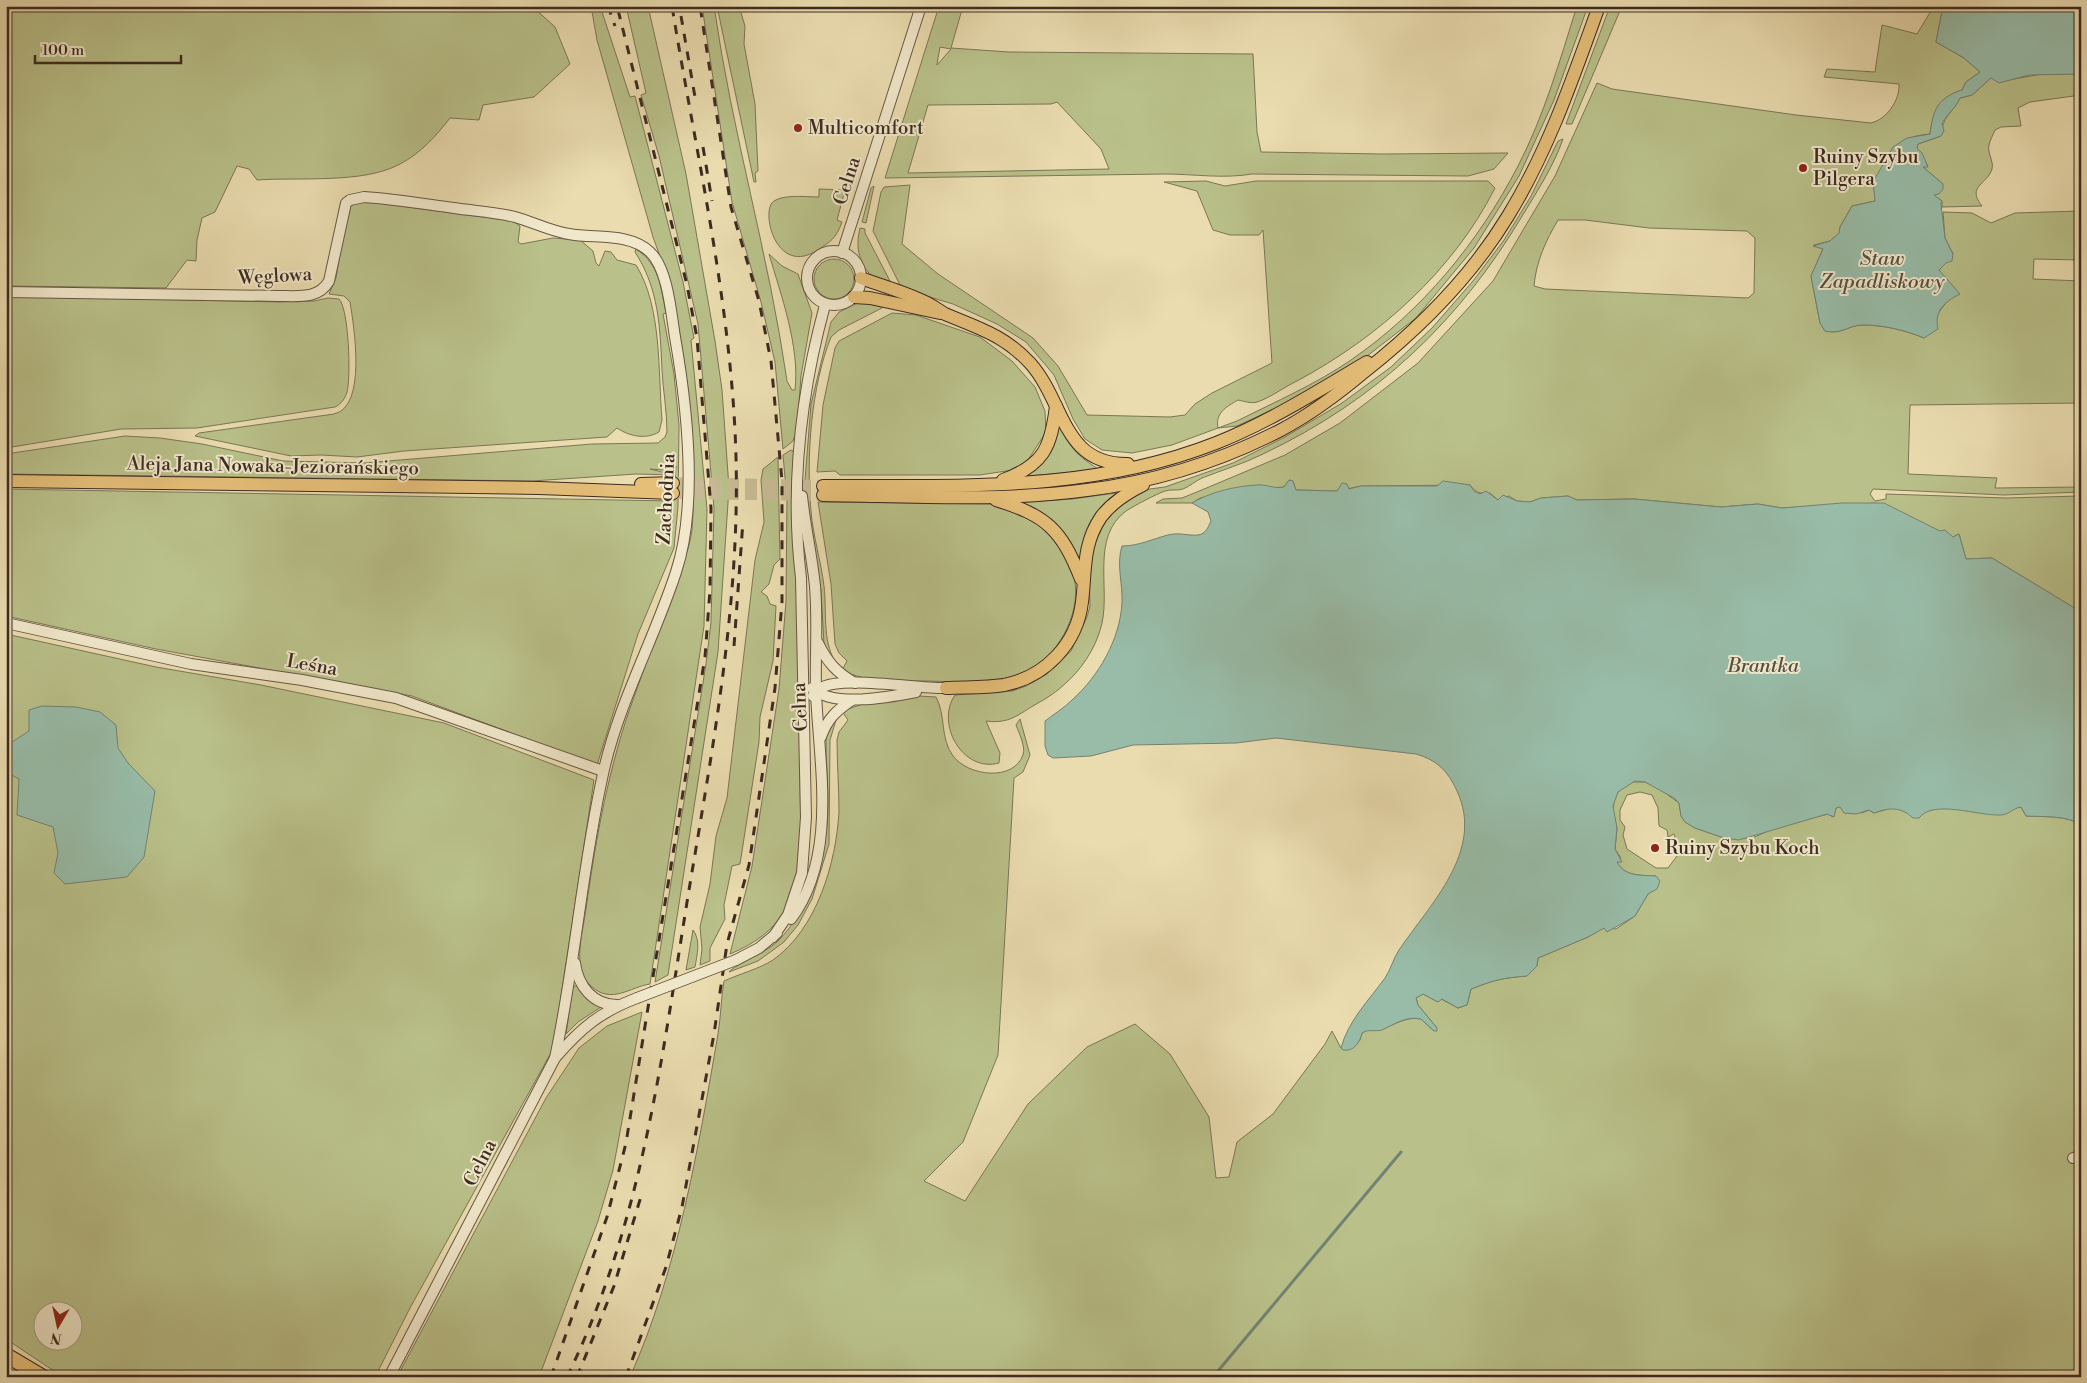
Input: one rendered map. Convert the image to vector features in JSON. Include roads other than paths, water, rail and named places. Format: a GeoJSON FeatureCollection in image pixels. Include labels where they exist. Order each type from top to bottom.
{"type":"FeatureCollection","features":[{"type":"Feature","properties":{"kind":"highway"},"geometry":{"type":"LineString","coordinates":[[6,1355],[43,1377]]}},
{"type":"Feature","properties":{"kind":"main road"},"geometry":{"type":"LineString","coordinates":[[823,490],[1087,490],[1159,477],[1219,456],[1281,430],[1324,405],[1409,335],[1434,311],[1471,269],[1508,216],[1549,135],[1572,82],[1599,6]]}},
{"type":"Feature","properties":{"kind":"main road"},"geometry":{"type":"LineString","coordinates":[[861,278],[925,302],[945,313],[981,327],[1011,345],[1040,375],[1069,434],[1089,456],[1112,465],[1158,463]]}},
{"type":"Feature","properties":{"kind":"main road"},"geometry":{"type":"LineString","coordinates":[[854,297],[870,298],[922,311],[945,313]]}},
{"type":"Feature","properties":{"kind":"main road"},"geometry":{"type":"LineString","coordinates":[[989,491],[1106,475],[1158,463],[1217,443],[1264,421],[1409,335]]}},
{"type":"Feature","properties":{"kind":"main road"},"geometry":{"type":"LineString","coordinates":[[989,491],[1022,473],[1039,458],[1051,438],[1056,406]]}},
{"type":"Feature","properties":{"kind":"main road"},"geometry":{"type":"LineString","coordinates":[[941,688],[1003,685],[1033,675],[1049,664],[1069,641],[1078,623],[1087,548],[1100,518],[1118,500],[1159,477]]}},
{"type":"Feature","properties":{"kind":"main road","name":"Aleja Jana Nowaka-Jeziorańskiego"},"geometry":{"type":"LineString","coordinates":[[6,481],[673,488]]}},
{"type":"Feature","properties":{"kind":"main road"},"geometry":{"type":"LineString","coordinates":[[989,491],[1026,509],[1057,532],[1069,550],[1082,581]]}},
{"type":"Feature","properties":{"kind":"street","name":"Celna"},"geometry":{"type":"LineString","coordinates":[[842,252],[920,6]]}},
{"type":"Feature","properties":{"kind":"street","name":"Węglowa"},"geometry":{"type":"LineString","coordinates":[[6,292],[314,295],[322,291],[328,280],[346,203],[364,197],[517,218],[554,232],[611,237],[637,244],[649,251]]}},
{"type":"Feature","properties":{"kind":"street","name":"Zachodnia"},"geometry":{"type":"LineString","coordinates":[[575,945],[587,856],[603,771],[621,715],[676,572],[685,528],[687,436],[683,384],[666,288],[660,268],[649,251]]}},
{"type":"Feature","properties":{"kind":"street"},"geometry":{"type":"LineString","coordinates":[[833,251],[842,252],[857,264],[861,278],[860,288],[854,297],[844,304],[825,304],[809,291],[806,283],[810,263],[820,255],[833,251]]}},
{"type":"Feature","properties":{"kind":"street","name":"Celna"},"geometry":{"type":"LineString","coordinates":[[773,937],[788,914],[802,873],[806,817],[801,578],[797,545],[798,462],[807,375],[825,304]]}},
{"type":"Feature","properties":{"kind":"street","name":"Celna"},"geometry":{"type":"LineString","coordinates":[[389,1377],[555,1058],[592,1020],[619,1005],[736,960],[754,951],[773,937],[796,913],[815,869],[821,814],[820,742],[816,692],[815,586],[806,535],[798,462]]}},
{"type":"Feature","properties":{"kind":"street","name":"Leśna"},"geometry":{"type":"LineString","coordinates":[[6,623],[191,664],[302,680],[396,698],[603,771]]}},
{"type":"Feature","properties":{"kind":"street"},"geometry":{"type":"LineString","coordinates":[[817,640],[824,656],[834,669],[855,683]]}},
{"type":"Feature","properties":{"kind":"street"},"geometry":{"type":"LineString","coordinates":[[803,667],[809,686],[816,692],[831,698],[852,700],[941,688]]}},
{"type":"Feature","properties":{"kind":"street"},"geometry":{"type":"LineString","coordinates":[[804,722],[807,707],[816,692],[822,687],[831,684],[855,683],[941,688]]}},
{"type":"Feature","properties":{"kind":"street"},"geometry":{"type":"LineString","coordinates":[[820,742],[827,723],[836,712],[852,700]]}},
{"type":"Feature","properties":{"kind":"street"},"geometry":{"type":"LineString","coordinates":[[575,945],[577,976],[584,988],[590,995],[607,1005],[619,1005]]}},
{"type":"Feature","properties":{"kind":"street"},"geometry":{"type":"LineString","coordinates":[[555,1058],[575,945]]}},
{"type":"Feature","properties":{"kind":"water","name":"Staw Zapadliskowy"},"geometry":{"type":"Polygon","coordinates":[[[1943,6],[2081,6],[2081,74],[2029,75],[1999,83],[1991,78],[1972,95],[1960,98],[1942,123],[1944,131],[1941,136],[1918,144],[1917,148],[1922,153],[1928,167],[1923,167],[1943,184],[1943,189],[1939,194],[1934,195],[1942,201],[1945,238],[1953,254],[1952,261],[1946,263],[1939,270],[1960,294],[1949,300],[1939,312],[1938,329],[1924,338],[1894,328],[1871,325],[1858,325],[1836,332],[1825,331],[1820,323],[1811,276],[1823,249],[1813,246],[1830,241],[1839,233],[1840,227],[1852,206],[1875,201],[1873,182],[1893,147],[1907,138],[1930,134],[1935,112],[1942,101],[1962,90],[1966,82],[1980,72],[1964,58],[1936,42],[1943,6]]]}},
{"type":"Feature","properties":{"kind":"water","name":"Brantka"},"geometry":{"type":"Polygon","coordinates":[[[1289,480],[1293,481],[1296,490],[1337,491],[1342,483],[1347,484],[1349,489],[1361,486],[1437,486],[1443,481],[1470,485],[1474,491],[1480,494],[1486,491],[1498,500],[1503,495],[1517,501],[1530,502],[1541,498],[1568,496],[1577,500],[1634,499],[1721,507],[1758,504],[1782,508],[1842,503],[1884,503],[1940,531],[1945,530],[1953,537],[1959,534],[1966,559],[1992,558],[2081,612],[2081,825],[2062,818],[2026,816],[2021,807],[2000,815],[1945,809],[1934,810],[1926,812],[1919,818],[1913,818],[1909,814],[1895,809],[1874,813],[1869,810],[1856,814],[1844,813],[1840,807],[1836,808],[1834,817],[1827,814],[1739,840],[1724,838],[1695,828],[1685,822],[1681,816],[1679,803],[1674,798],[1645,782],[1635,781],[1618,792],[1613,806],[1617,828],[1615,849],[1622,862],[1617,862],[1620,867],[1629,873],[1656,876],[1660,881],[1657,889],[1648,894],[1635,916],[1607,932],[1604,928],[1588,937],[1538,958],[1537,966],[1527,976],[1498,980],[1471,989],[1467,1005],[1458,1008],[1442,999],[1438,1002],[1423,994],[1416,998],[1418,1005],[1437,1028],[1437,1031],[1434,1031],[1421,1019],[1406,1019],[1382,1030],[1362,1033],[1360,1040],[1353,1048],[1343,1050],[1341,1048],[1344,1038],[1354,1020],[1385,978],[1399,950],[1450,876],[1459,856],[1464,835],[1464,813],[1454,784],[1446,772],[1436,763],[1416,754],[1276,738],[1236,743],[1133,745],[1091,756],[1053,758],[1048,755],[1045,746],[1045,721],[1066,706],[1091,680],[1112,643],[1117,630],[1122,603],[1120,553],[1122,546],[1140,544],[1172,534],[1201,534],[1206,530],[1211,521],[1208,512],[1192,503],[1223,490],[1260,485],[1284,487],[1289,480]]]}},
{"type":"Feature","properties":{"kind":"water"},"geometry":{"type":"Polygon","coordinates":[[[42,706],[76,707],[100,712],[116,725],[118,748],[128,763],[155,791],[144,857],[127,877],[65,884],[54,873],[58,853],[53,827],[17,815],[19,779],[6,772],[6,746],[29,731],[29,710],[42,706]]]}},
{"type":"Feature","properties":{"kind":"waterway"},"geometry":{"type":"LineString","coordinates":[[1213,1377],[1401,1152]]}},
{"type":"Feature","properties":{"kind":"tunnel"},"geometry":{"type":"LineString","coordinates":[[673,483],[823,486]]}},
{"type":"Feature","properties":{"kind":"tunnel"},"geometry":{"type":"LineString","coordinates":[[673,493],[823,495]]}},
{"type":"Feature","properties":{"kind":"railway"},"geometry":{"type":"LineString","coordinates":[[608,6],[615,26]]}},
{"type":"Feature","properties":{"kind":"railway"},"geometry":{"type":"LineString","coordinates":[[551,1377],[607,1217],[626,1143],[705,657],[710,590],[711,508],[697,338],[687,285],[617,6]]}},
{"type":"Feature","properties":{"kind":"railway"},"geometry":{"type":"LineString","coordinates":[[567,1377],[593,1319],[614,1260],[646,1141],[658,1081],[715,732],[734,568],[736,457],[728,344],[712,231],[672,6]]}},
{"type":"Feature","properties":{"kind":"railway"},"geometry":{"type":"LineString","coordinates":[[626,1377],[666,1267],[682,1207],[714,1034],[727,944],[749,865],[775,688],[782,602],[782,481],[771,361],[759,301],[731,207],[700,6]]}},
{"type":"Feature","properties":{"kind":"railway"},"geometry":{"type":"LineString","coordinates":[[681,16],[695,97]]}},
{"type":"Feature","properties":{"kind":"railway"},"geometry":{"type":"LineString","coordinates":[[703,147],[712,201]]}},
{"type":"Feature","properties":{"kind":"railway"},"geometry":{"type":"LineString","coordinates":[[734,646],[743,521]]}},
{"type":"Feature","properties":{"kind":"railway"},"geometry":{"type":"LineString","coordinates":[[577,1377],[614,1286],[642,1193]]}},
{"type":"Feature","properties":{"kind":"place","name":"Multicomfort"},"geometry":{"type":"Point","coordinates":[798,128]}},
{"type":"Feature","properties":{"kind":"place","name":"Ruiny Szybu Pilgera"},"geometry":{"type":"Point","coordinates":[1803,168]}},
{"type":"Feature","properties":{"kind":"place","name":"Ruiny Szybu Koch"},"geometry":{"type":"Point","coordinates":[1655,848]}}]}
